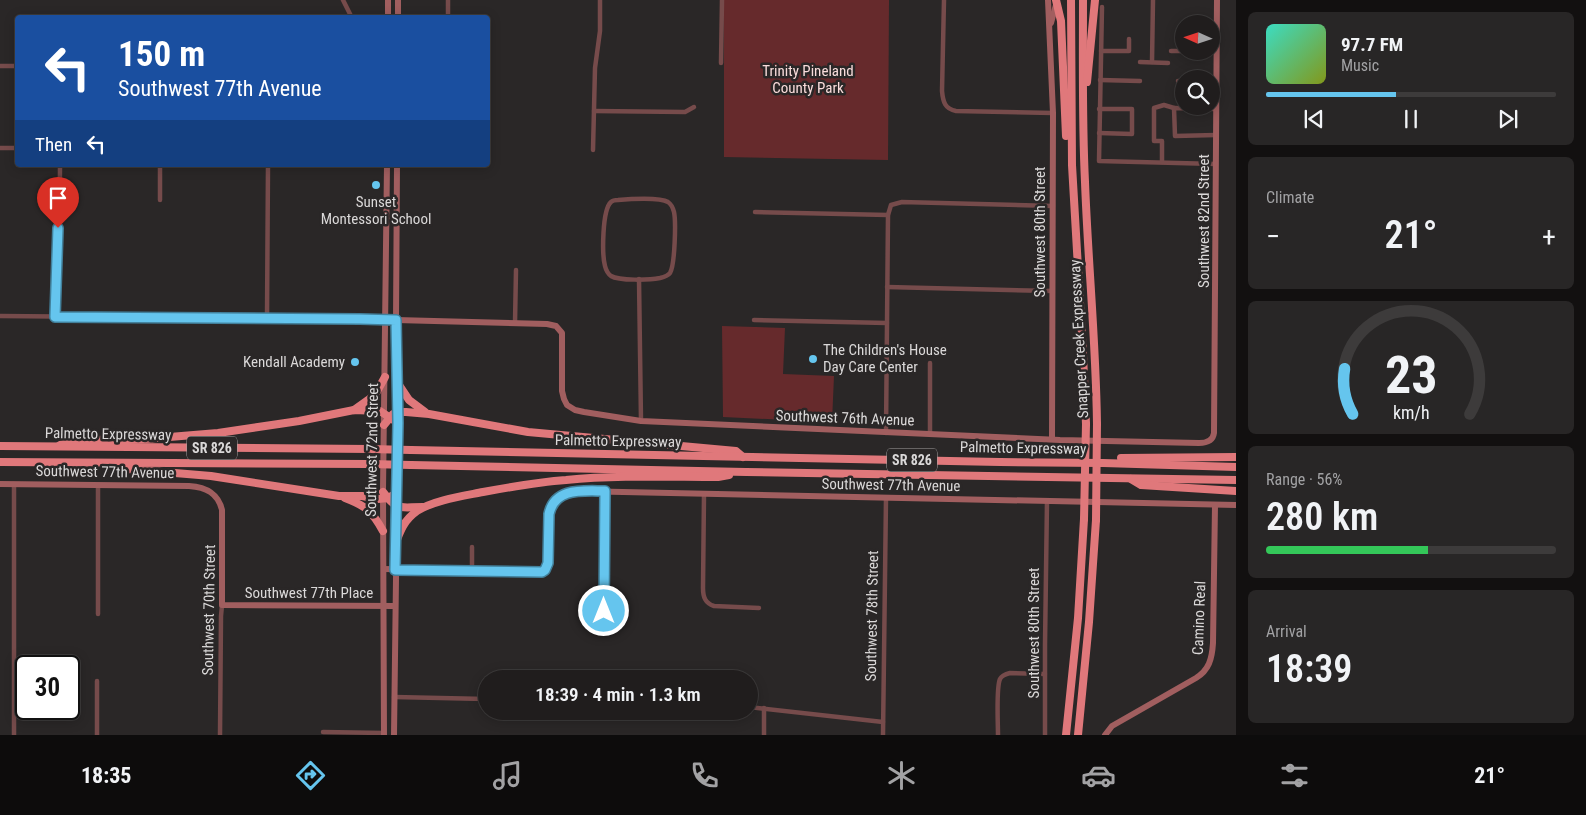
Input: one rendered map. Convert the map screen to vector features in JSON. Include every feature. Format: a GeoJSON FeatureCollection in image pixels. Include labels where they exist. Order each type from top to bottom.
{"type":"FeatureCollection","features":[{"type":"Feature","properties":{"kind":"highway","name":"Snapper Creek Expressway"},"geometry":{"type":"LineString","coordinates":[[1066,735],[1078,618],[1084,519],[1086,424],[1084,354],[1072,165],[1072,0]]}},
{"type":"Feature","properties":{"kind":"highway","name":"Snapper Creek Expressway"},"geometry":{"type":"LineString","coordinates":[[1078,735],[1090,622],[1096,520],[1098,424],[1094,320],[1085,194],[1083,0]]}},
{"type":"Feature","properties":{"kind":"highway"},"geometry":{"type":"LineString","coordinates":[[1083,126],[1095,0]]}},
{"type":"Feature","properties":{"kind":"highway"},"geometry":{"type":"LineString","coordinates":[[1057,1],[1062,25],[1067,154],[1072,165]]}},
{"type":"Feature","properties":{"kind":"highway"},"geometry":{"type":"LineString","coordinates":[[354,410],[374,395],[385,377]]}},
{"type":"Feature","properties":{"kind":"highway"},"geometry":{"type":"LineString","coordinates":[[397,382],[408,400],[429,414]]}},
{"type":"Feature","properties":{"kind":"highway"},"geometry":{"type":"LineString","coordinates":[[54,447],[75,440],[145,439],[218,433],[276,425],[354,410],[374,410],[398,423]]}},
{"type":"Feature","properties":{"kind":"highway"},"geometry":{"type":"LineString","coordinates":[[386,415],[398,412],[429,414],[528,432],[736,451],[743,457]]}},
{"type":"Feature","properties":{"kind":"highway"},"geometry":{"type":"LineString","coordinates":[[384,425],[386,415]]}},
{"type":"Feature","properties":{"kind":"highway","name":"Palmetto Expressway"},"geometry":{"type":"LineString","coordinates":[[0,446],[370,449],[1236,467]]}},
{"type":"Feature","properties":{"kind":"highway"},"geometry":{"type":"LineString","coordinates":[[1095,463],[1108,458],[1236,457]]}},
{"type":"Feature","properties":{"kind":"highway","name":"Palmetto Expressway"},"geometry":{"type":"LineString","coordinates":[[0,462],[370,464],[1236,480]]}},
{"type":"Feature","properties":{"kind":"highway"},"geometry":{"type":"LineString","coordinates":[[108,462],[128,469],[211,476],[339,496],[385,496],[397,493]]}},
{"type":"Feature","properties":{"kind":"highway"},"geometry":{"type":"LineString","coordinates":[[385,496],[396,506],[406,509],[424,507],[469,495],[554,481],[599,478],[718,477],[746,472]]}},
{"type":"Feature","properties":{"kind":"highway"},"geometry":{"type":"LineString","coordinates":[[1129,478],[1141,485],[1236,491]]}},
{"type":"Feature","properties":{"kind":"highway"},"geometry":{"type":"LineString","coordinates":[[339,496],[367,508],[383,531]]}},
{"type":"Feature","properties":{"kind":"highway"},"geometry":{"type":"LineString","coordinates":[[395,545],[404,523],[424,507]]}},
{"type":"Feature","properties":{"kind":"street"},"geometry":{"type":"LineString","coordinates":[[343,0],[350,15]]}},
{"type":"Feature","properties":{"kind":"street"},"geometry":{"type":"LineString","coordinates":[[388,0],[388,15]]}},
{"type":"Feature","properties":{"kind":"street"},"geometry":{"type":"LineString","coordinates":[[398,0],[398,15]]}},
{"type":"Feature","properties":{"kind":"street"},"geometry":{"type":"LineString","coordinates":[[448,0],[448,15]]}},
{"type":"Feature","properties":{"kind":"street"},"geometry":{"type":"LineString","coordinates":[[593,150],[595,68],[600,31],[600,0]]}},
{"type":"Feature","properties":{"kind":"street"},"geometry":{"type":"LineString","coordinates":[[721,62],[722,0]]}},
{"type":"Feature","properties":{"kind":"street"},"geometry":{"type":"LineString","coordinates":[[944,0],[942,91],[947,107],[956,112],[1053,113]]}},
{"type":"Feature","properties":{"kind":"street","name":"Southwest 80th Street"},"geometry":{"type":"LineString","coordinates":[[1048,0],[1053,113],[1052,440]]}},
{"type":"Feature","properties":{"kind":"street"},"geometry":{"type":"LineString","coordinates":[[1152,62],[1153,0]]}},
{"type":"Feature","properties":{"kind":"street","name":"Southwest 82nd Street"},"geometry":{"type":"LineString","coordinates":[[1217,0],[1217,15]]}},
{"type":"Feature","properties":{"kind":"street","name":"Southwest 80th Street"},"geometry":{"type":"LineString","coordinates":[[1050,24],[1057,1]]}},
{"type":"Feature","properties":{"kind":"street"},"geometry":{"type":"LineString","coordinates":[[1102,7],[1099,161],[1216,164]]}},
{"type":"Feature","properties":{"kind":"street"},"geometry":{"type":"LineString","coordinates":[[1100,50],[1129,51],[1129,39]]}},
{"type":"Feature","properties":{"kind":"street"},"geometry":{"type":"LineString","coordinates":[[1170,51],[1175,51]]}},
{"type":"Feature","properties":{"kind":"street"},"geometry":{"type":"LineString","coordinates":[[1140,62],[1168,63]]}},
{"type":"Feature","properties":{"kind":"street"},"geometry":{"type":"LineString","coordinates":[[0,66],[15,66]]}},
{"type":"Feature","properties":{"kind":"street"},"geometry":{"type":"LineString","coordinates":[[1100,80],[1140,81]]}},
{"type":"Feature","properties":{"kind":"street"},"geometry":{"type":"LineString","coordinates":[[1162,162],[1162,141],[1154,141],[1154,108],[1164,105],[1174,108],[1174,136],[1216,135]]}},
{"type":"Feature","properties":{"kind":"street"},"geometry":{"type":"LineString","coordinates":[[594,111],[685,112],[694,107]]}},
{"type":"Feature","properties":{"kind":"street"},"geometry":{"type":"LineString","coordinates":[[1099,108],[1132,109],[1132,134],[1099,133]]}},
{"type":"Feature","properties":{"kind":"street","name":"Southwest 82nd Street"},"geometry":{"type":"LineString","coordinates":[[1210,440],[1214,433],[1216,115]]}},
{"type":"Feature","properties":{"kind":"street"},"geometry":{"type":"LineString","coordinates":[[0,148],[15,148]]}},
{"type":"Feature","properties":{"kind":"street"},"geometry":{"type":"LineString","coordinates":[[55,317],[60,214],[60,167]]}},
{"type":"Feature","properties":{"kind":"street"},"geometry":{"type":"LineString","coordinates":[[160,167],[160,200]]}},
{"type":"Feature","properties":{"kind":"street"},"geometry":{"type":"LineString","coordinates":[[267,318],[268,167]]}},
{"type":"Feature","properties":{"kind":"street","name":"Southwest 72nd Street"},"geometry":{"type":"LineString","coordinates":[[386,415],[387,167]]}},
{"type":"Feature","properties":{"kind":"street","name":"Southwest 72nd Street"},"geometry":{"type":"LineString","coordinates":[[394,735],[398,423],[396,320],[397,167]]}},
{"type":"Feature","properties":{"kind":"street"},"geometry":{"type":"LineString","coordinates":[[623,199],[668,202],[673,208],[675,215],[674,262],[672,270],[664,277],[638,279],[614,277],[606,269],[604,261],[604,228],[610,204],[613,201],[623,199]]}},
{"type":"Feature","properties":{"kind":"street"},"geometry":{"type":"LineString","coordinates":[[886,432],[888,215],[891,205],[902,202],[1053,206]]}},
{"type":"Feature","properties":{"kind":"street"},"geometry":{"type":"LineString","coordinates":[[755,212],[888,215]]}},
{"type":"Feature","properties":{"kind":"street"},"geometry":{"type":"LineString","coordinates":[[386,226],[397,225]]}},
{"type":"Feature","properties":{"kind":"street"},"geometry":{"type":"LineString","coordinates":[[0,316],[267,318],[515,323],[516,270]]}},
{"type":"Feature","properties":{"kind":"street"},"geometry":{"type":"LineString","coordinates":[[638,279],[641,422]]}},
{"type":"Feature","properties":{"kind":"street"},"geometry":{"type":"LineString","coordinates":[[887,288],[1052,291]]}},
{"type":"Feature","properties":{"kind":"street"},"geometry":{"type":"LineString","coordinates":[[754,320],[887,323]]}},
{"type":"Feature","properties":{"kind":"street","name":"Southwest 76th Avenue"},"geometry":{"type":"LineString","coordinates":[[515,323],[553,325],[558,327],[562,333],[562,390],[567,405],[575,410],[641,422],[1052,440],[1200,443],[1210,440]]}},
{"type":"Feature","properties":{"kind":"street"},"geometry":{"type":"LineString","coordinates":[[930,363],[930,434]]}},
{"type":"Feature","properties":{"kind":"street","name":"Southwest 72nd Street"},"geometry":{"type":"LineString","coordinates":[[384,425],[384,734]]}},
{"type":"Feature","properties":{"kind":"street","name":"Southwest 77th Avenue"},"geometry":{"type":"LineString","coordinates":[[0,484],[189,486],[209,491]]}},
{"type":"Feature","properties":{"kind":"street"},"geometry":{"type":"LineString","coordinates":[[14,484],[14,735]]}},
{"type":"Feature","properties":{"kind":"street"},"geometry":{"type":"LineString","coordinates":[[98,485],[98,614]]}},
{"type":"Feature","properties":{"kind":"street","name":"Southwest 70th Street"},"geometry":{"type":"LineString","coordinates":[[209,491],[215,494],[223,514],[222,605],[220,616],[220,735]]}},
{"type":"Feature","properties":{"kind":"street"},"geometry":{"type":"LineString","coordinates":[[604,611],[605,491]]}},
{"type":"Feature","properties":{"kind":"street","name":"Southwest 77th Avenue"},"geometry":{"type":"LineString","coordinates":[[472,571],[539,572],[545,570],[548,563],[551,507],[558,498],[569,493],[605,491],[1236,505]]}},
{"type":"Feature","properties":{"kind":"street"},"geometry":{"type":"LineString","coordinates":[[704,494],[704,599],[708,604],[716,607],[759,608]]}},
{"type":"Feature","properties":{"kind":"street","name":"Southwest 78th Street"},"geometry":{"type":"LineString","coordinates":[[883,735],[886,498]]}},
{"type":"Feature","properties":{"kind":"street","name":"Southwest 80th Street"},"geometry":{"type":"LineString","coordinates":[[1045,735],[1047,501]]}},
{"type":"Feature","properties":{"kind":"street","name":"Camino Real"},"geometry":{"type":"LineString","coordinates":[[1105,735],[1112,726],[1196,678],[1208,668],[1213,643],[1215,505]]}},
{"type":"Feature","properties":{"kind":"street"},"geometry":{"type":"LineString","coordinates":[[384,569],[472,571],[472,547]]}},
{"type":"Feature","properties":{"kind":"street","name":"Southwest 77th Place"},"geometry":{"type":"LineString","coordinates":[[222,605],[395,606]]}},
{"type":"Feature","properties":{"kind":"street"},"geometry":{"type":"LineString","coordinates":[[998,735],[999,686],[1001,678],[1005,674],[1010,673],[1045,674]]}},
{"type":"Feature","properties":{"kind":"street"},"geometry":{"type":"LineString","coordinates":[[97,681],[97,735]]}},
{"type":"Feature","properties":{"kind":"street"},"geometry":{"type":"LineString","coordinates":[[384,696],[478,699]]}},
{"type":"Feature","properties":{"kind":"street"},"geometry":{"type":"LineString","coordinates":[[758,708],[883,722]]}},
{"type":"Feature","properties":{"kind":"street"},"geometry":{"type":"LineString","coordinates":[[764,708],[764,735]]}},
{"type":"Feature","properties":{"kind":"street"},"geometry":{"type":"LineString","coordinates":[[323,732],[384,734]]}},
{"type":"Feature","properties":{"kind":"green space","name":"Trinity Pineland County Park"},"geometry":{"type":"Polygon","coordinates":[[[724,0],[889,0],[888,160],[724,157],[724,0]]]}},
{"type":"Feature","properties":{"kind":"green space"},"geometry":{"type":"Polygon","coordinates":[[[722,326],[785,328],[783,374],[834,376],[832,422],[723,417],[722,326]]]}},
{"type":"Feature","properties":{"kind":"place","name":"Sunset Montessori School"},"geometry":{"type":"Point","coordinates":[376,185]}},
{"type":"Feature","properties":{"kind":"place","name":"The Children's House Day Care Center"},"geometry":{"type":"Point","coordinates":[813,359]}},
{"type":"Feature","properties":{"kind":"place","name":"Kendall Academy"},"geometry":{"type":"Point","coordinates":[355,362]}},
{"type":"Feature","properties":{"kind":"route"},"geometry":{"type":"LineString","coordinates":[[58,228],[55,317],[396,320],[398,423],[395,570],[542,572],[548,563],[549,514],[556,500],[564,494],[576,491],[605,491],[604,611]]}}]}
